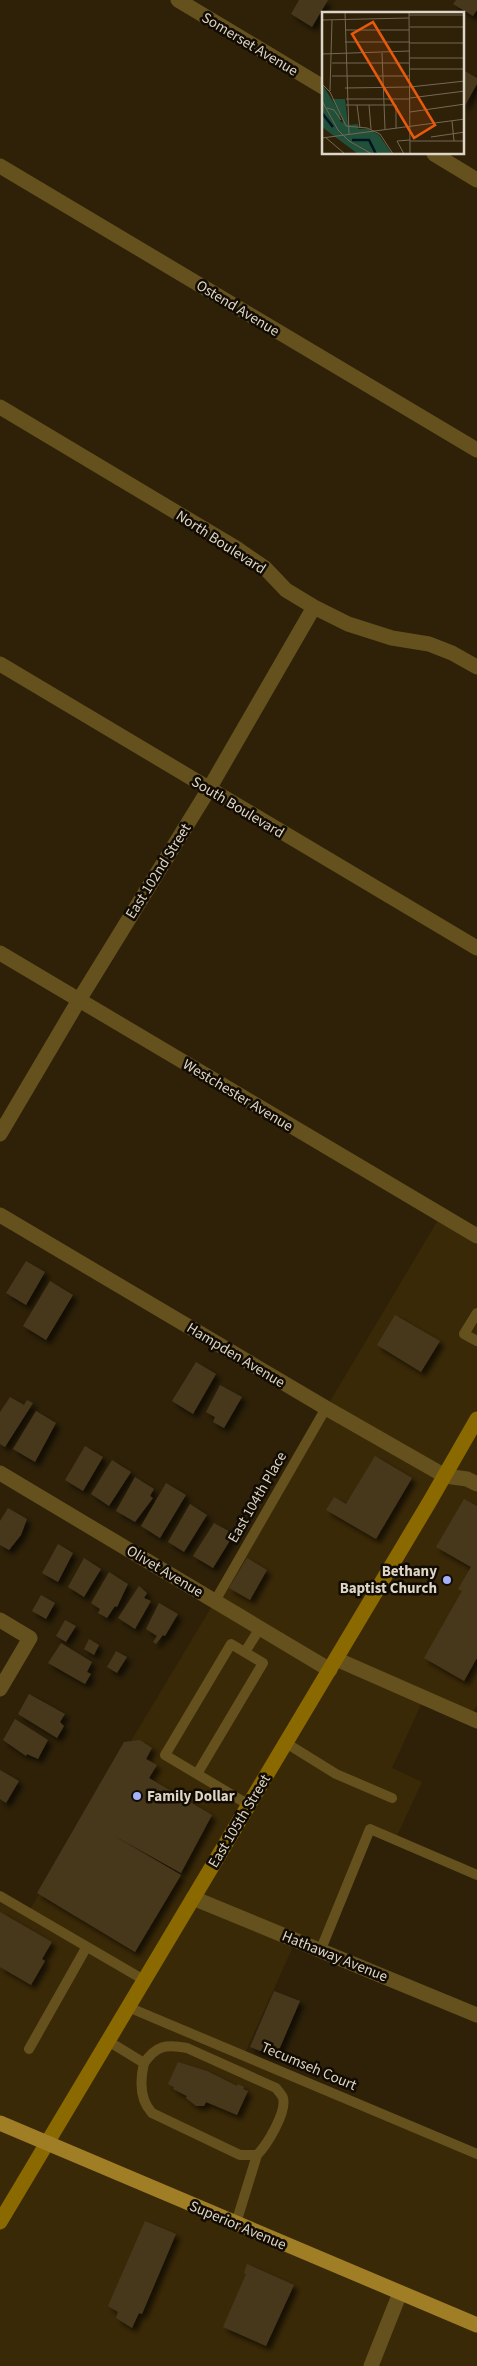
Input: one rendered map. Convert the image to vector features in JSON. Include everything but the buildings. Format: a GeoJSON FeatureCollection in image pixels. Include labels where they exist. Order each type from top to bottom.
{"type":"FeatureCollection","features":[{"type":"Feature","properties":{"kind":"main road","name":"East 105th Street"},"geometry":{"type":"LineString","coordinates":[[0,2222],[445,1476],[477,1419]]}},
{"type":"Feature","properties":{"kind":"main road","name":"Superior Avenue"},"geometry":{"type":"LineString","coordinates":[[0,2123],[477,2325]]}},
{"type":"Feature","properties":{"kind":"street","name":"Somerset Avenue"},"geometry":{"type":"LineString","coordinates":[[178,0],[322,86]]}},
{"type":"Feature","properties":{"kind":"street"},"geometry":{"type":"LineString","coordinates":[[436,155],[477,180]]}},
{"type":"Feature","properties":{"kind":"street","name":"Ostend Avenue"},"geometry":{"type":"LineString","coordinates":[[0,166],[477,450]]}},
{"type":"Feature","properties":{"kind":"street","name":"North Boulevard"},"geometry":{"type":"LineString","coordinates":[[0,408],[236,548],[264,568],[286,590],[314,607],[348,624],[392,638],[429,644],[452,653],[477,667]]}},
{"type":"Feature","properties":{"kind":"street","name":"East 102nd Street"},"geometry":{"type":"LineString","coordinates":[[0,1134],[79,1000],[209,789],[314,607]]}},
{"type":"Feature","properties":{"kind":"street","name":"South Boulevard"},"geometry":{"type":"LineString","coordinates":[[0,664],[477,948]]}},
{"type":"Feature","properties":{"kind":"street","name":"Westchester Avenue"},"geometry":{"type":"LineString","coordinates":[[0,953],[477,1236]]}},
{"type":"Feature","properties":{"kind":"street","name":"Hampden Avenue"},"geometry":{"type":"LineString","coordinates":[[0,1215],[326,1408],[445,1476],[467,1479],[477,1484]]}},
{"type":"Feature","properties":{"kind":"street","name":"Olivet Avenue"},"geometry":{"type":"LineString","coordinates":[[0,1472],[260,1628],[333,1664],[477,1722]]}},
{"type":"Feature","properties":{"kind":"street"},"geometry":{"type":"LineString","coordinates":[[0,1620],[30,1638],[0,1688]]}},
{"type":"Feature","properties":{"kind":"street","name":"Hathaway Avenue"},"geometry":{"type":"LineString","coordinates":[[193,1898],[477,2015]]}},
{"type":"Feature","properties":{"kind":"street"},"geometry":{"type":"LineString","coordinates":[[371,2366],[400,2293]]}},
{"type":"Feature","properties":{"kind":"lane"},"geometry":{"type":"LineString","coordinates":[[477,1313],[464,1334],[477,1342]]}},
{"type":"Feature","properties":{"kind":"lane","name":"East 104th Place"},"geometry":{"type":"LineString","coordinates":[[214,1601],[326,1408]]}},
{"type":"Feature","properties":{"kind":"lane"},"geometry":{"type":"LineString","coordinates":[[245,1652],[260,1628]]}},
{"type":"Feature","properties":{"kind":"lane"},"geometry":{"type":"LineString","coordinates":[[197,1774],[264,1663],[231,1644],[165,1755],[248,1805]]}},
{"type":"Feature","properties":{"kind":"lane"},"geometry":{"type":"LineString","coordinates":[[286,1743],[336,1774],[392,1798]]}},
{"type":"Feature","properties":{"kind":"lane"},"geometry":{"type":"LineString","coordinates":[[321,1950],[370,1829],[477,1875]]}},
{"type":"Feature","properties":{"kind":"lane"},"geometry":{"type":"LineString","coordinates":[[0,1896],[86,1948],[144,1980]]}},
{"type":"Feature","properties":{"kind":"lane"},"geometry":{"type":"LineString","coordinates":[[28,2049],[86,1948]]}},
{"type":"Feature","properties":{"kind":"lane","name":"Tecumseh Court"},"geometry":{"type":"LineString","coordinates":[[128,2007],[477,2154]]}},
{"type":"Feature","properties":{"kind":"lane"},"geometry":{"type":"LineString","coordinates":[[108,2041],[144,2063]]}},
{"type":"Feature","properties":{"kind":"lane"},"geometry":{"type":"LineString","coordinates":[[236,2223],[257,2155],[266,2146],[284,2107],[283,2097],[276,2088],[187,2048],[172,2046],[159,2048],[152,2052],[144,2063],[142,2096],[145,2105],[152,2113],[240,2155],[257,2155]]}},
{"type":"Feature","properties":{"kind":"shaded area"},"geometry":{"type":"Polygon","coordinates":[[[441,1215],[472,1232],[477,1223],[477,1705],[470,1718],[424,1698],[392,1768],[422,1782],[395,1840],[370,1829],[321,1949],[296,1940],[244,2055],[477,2154],[477,2366],[0,2366],[0,1897],[28,1913],[215,1601],[326,1408],[441,1215]]]}},
{"type":"Feature","properties":{"kind":"place","name":"Bethany Baptist Church"},"geometry":{"type":"Point","coordinates":[447,1580]}},
{"type":"Feature","properties":{"kind":"place","name":"Family Dollar"},"geometry":{"type":"Point","coordinates":[137,1796]}}]}
